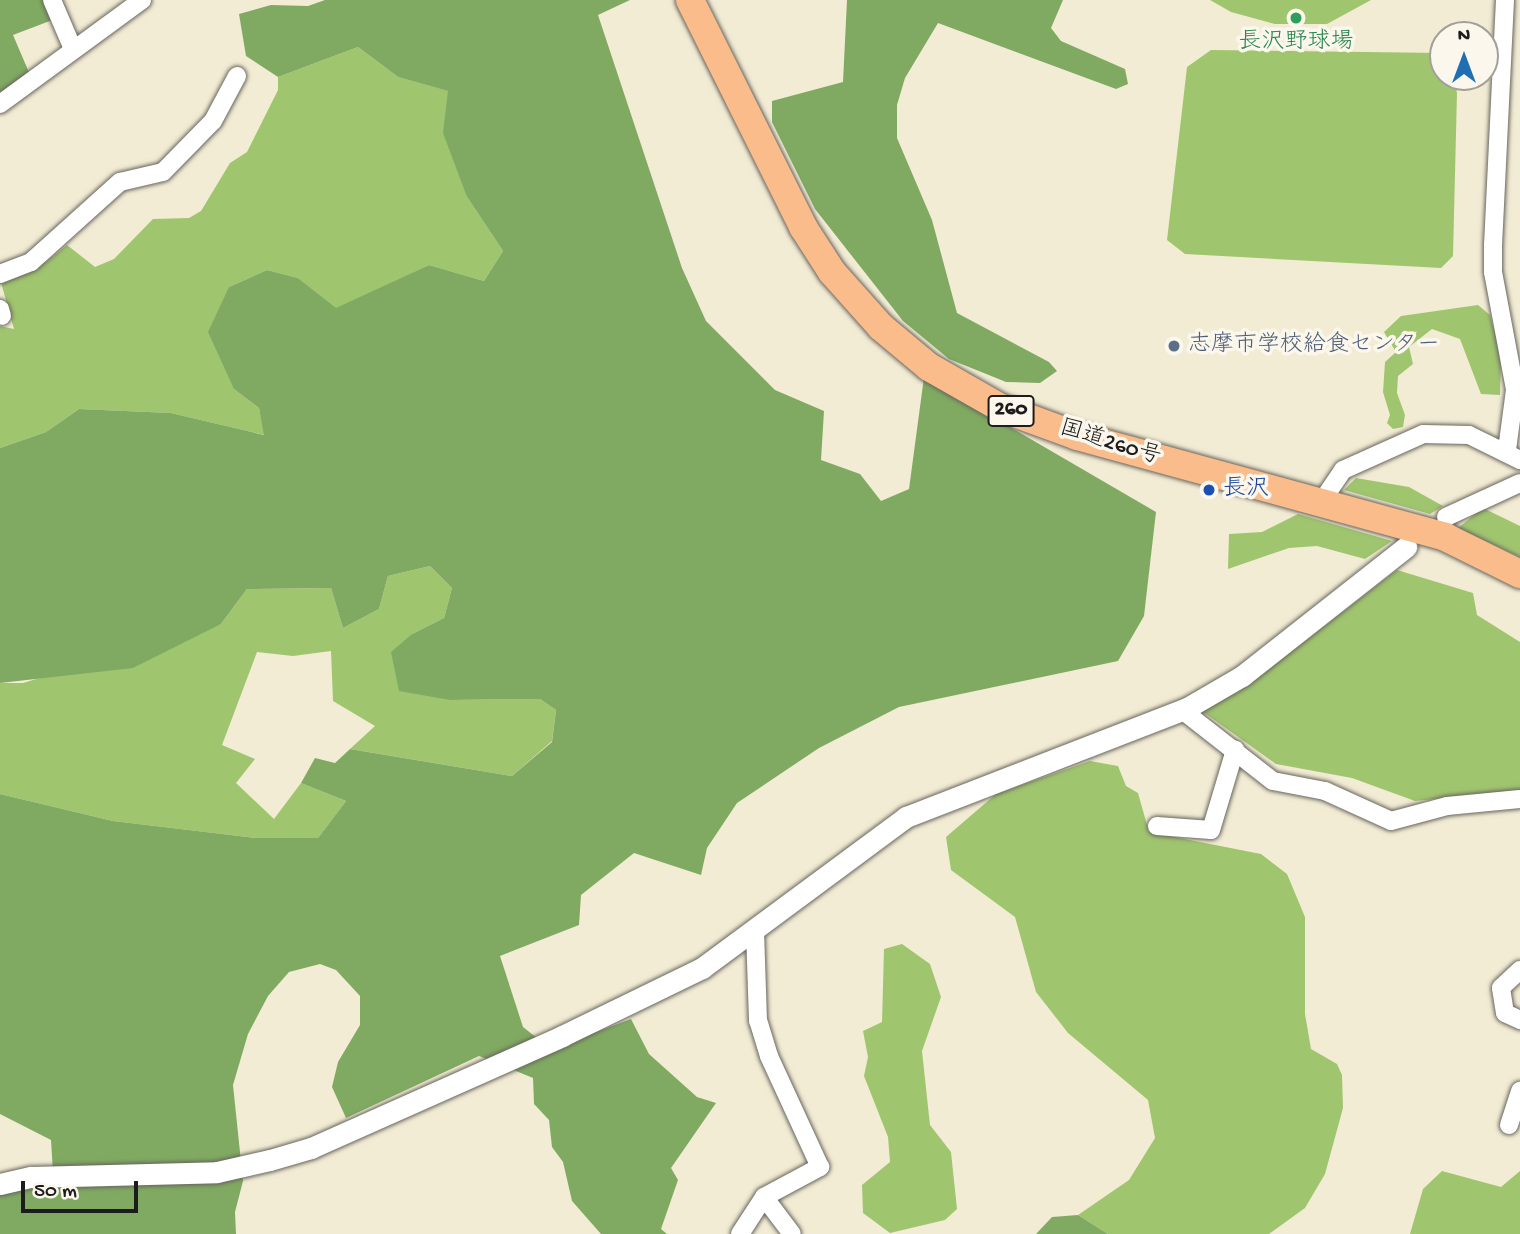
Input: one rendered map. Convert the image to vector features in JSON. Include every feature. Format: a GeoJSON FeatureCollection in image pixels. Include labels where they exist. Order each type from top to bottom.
{"type":"FeatureCollection","features":[{"type":"Feature","properties":{"kind":"highway","name":"国道260号"},"geometry":{"type":"LineString","coordinates":[[690,0],[803,227],[832,272],[881,327],[929,367],[1001,408],[1066,432],[1445,537],[1520,574]]}},
{"type":"Feature","properties":{"kind":"street"},"geometry":{"type":"LineString","coordinates":[[52,0],[73,49]]}},
{"type":"Feature","properties":{"kind":"street"},"geometry":{"type":"LineString","coordinates":[[0,104],[142,0]]}},
{"type":"Feature","properties":{"kind":"street"},"geometry":{"type":"LineString","coordinates":[[1320,504],[1343,470],[1423,434],[1469,435],[1513,455],[1515,390],[1493,272],[1505,0]]}},
{"type":"Feature","properties":{"kind":"street"},"geometry":{"type":"LineString","coordinates":[[0,274],[31,262],[120,181],[163,172],[214,121],[237,76]]}},
{"type":"Feature","properties":{"kind":"street"},"geometry":{"type":"LineString","coordinates":[[1446,517],[1520,483]]}},
{"type":"Feature","properties":{"kind":"street"},"geometry":{"type":"LineString","coordinates":[[0,1184],[31,1177],[217,1172],[311,1148],[660,990],[702,968],[755,931],[819,877],[906,817],[1182,710],[1242,676],[1406,547]]}},
{"type":"Feature","properties":{"kind":"street"},"geometry":{"type":"LineString","coordinates":[[1182,710],[1273,781],[1325,791],[1391,821],[1447,806],[1520,799]]}},
{"type":"Feature","properties":{"kind":"street"},"geometry":{"type":"LineString","coordinates":[[1157,826],[1210,830],[1235,750]]}},
{"type":"Feature","properties":{"kind":"street"},"geometry":{"type":"LineString","coordinates":[[740,1234],[764,1197],[820,1167],[768,1056],[758,1021],[755,931]]}},
{"type":"Feature","properties":{"kind":"street"},"geometry":{"type":"LineString","coordinates":[[1520,970],[1501,988],[1505,1013],[1520,1020]]}},
{"type":"Feature","properties":{"kind":"street"},"geometry":{"type":"LineString","coordinates":[[1509,1125],[1520,1091]]}},
{"type":"Feature","properties":{"kind":"street"},"geometry":{"type":"LineString","coordinates":[[764,1197],[792,1234]]}},
{"type":"Feature","properties":{"kind":"green space"},"geometry":{"type":"Polygon","coordinates":[[[0,0],[47,0],[55,19],[13,35],[31,77],[0,101],[0,0]]]}},
{"type":"Feature","properties":{"kind":"green space"},"geometry":{"type":"Polygon","coordinates":[[[325,0],[630,0],[598,15],[682,268],[706,321],[775,390],[824,411],[821,460],[860,474],[881,501],[909,489],[924,377],[1156,512],[1144,616],[1118,661],[899,707],[819,748],[737,803],[707,848],[701,875],[634,853],[581,895],[579,925],[500,956],[523,1027],[551,1049],[631,1019],[649,1054],[697,1097],[716,1103],[671,1168],[678,1180],[661,1229],[667,1234],[601,1234],[572,1201],[563,1162],[552,1147],[549,1120],[534,1104],[533,1078],[479,1056],[346,1118],[332,1087],[338,1062],[360,1025],[360,996],[336,970],[320,964],[289,972],[268,996],[248,1034],[233,1085],[243,1181],[235,1212],[236,1234],[0,1234],[0,1178],[53,1173],[51,1140],[0,1114],[0,794],[113,821],[256,838],[318,838],[346,801],[301,783],[315,758],[335,763],[350,749],[512,776],[552,742],[556,710],[540,699],[450,700],[399,691],[391,652],[412,634],[444,618],[452,588],[430,566],[388,576],[379,609],[343,628],[331,588],[247,589],[221,624],[133,668],[0,683],[0,448],[46,432],[79,409],[171,413],[264,435],[259,408],[234,389],[208,332],[229,287],[267,270],[298,278],[336,308],[429,265],[484,281],[503,251],[467,197],[443,133],[448,91],[398,77],[358,47],[278,77],[246,56],[239,14],[271,5],[308,6],[325,0]]]}},
{"type":"Feature","properties":{"kind":"green space"},"geometry":{"type":"Polygon","coordinates":[[[847,0],[1063,0],[1051,28],[1061,41],[1125,69],[1128,84],[1116,89],[938,23],[905,78],[897,105],[897,138],[932,220],[957,313],[1049,362],[1057,371],[1040,383],[1006,382],[949,359],[903,321],[815,209],[772,122],[772,101],[843,82],[847,0]]]}},
{"type":"Feature","properties":{"kind":"green space","name":"長沢野球場"},"geometry":{"type":"Polygon","coordinates":[[[1210,0],[1371,0],[1327,24],[1275,24],[1231,12],[1210,0]]]}},
{"type":"Feature","properties":{"kind":"green space"},"geometry":{"type":"Polygon","coordinates":[[[358,47],[398,77],[449,91],[467,197],[503,251],[484,281],[429,265],[336,309],[298,278],[267,270],[229,287],[234,389],[259,408],[265,435],[171,413],[79,409],[46,432],[0,448],[0,326],[14,329],[0,279],[46,262],[67,245],[95,267],[114,259],[153,219],[189,218],[201,211],[230,163],[247,152],[278,90],[278,77],[358,47]]]}},
{"type":"Feature","properties":{"kind":"green space"},"geometry":{"type":"Polygon","coordinates":[[[1211,50],[1429,53],[1429,91],[1457,93],[1453,256],[1441,268],[1185,254],[1167,240],[1187,67],[1211,50]]]}},
{"type":"Feature","properties":{"kind":"green space"},"geometry":{"type":"Polygon","coordinates":[[[1478,305],[1490,315],[1501,355],[1500,395],[1481,394],[1460,339],[1432,329],[1409,347],[1413,364],[1398,376],[1397,393],[1405,415],[1403,427],[1393,429],[1387,423],[1390,415],[1383,392],[1385,362],[1396,352],[1384,332],[1401,316],[1478,305]]]}},
{"type":"Feature","properties":{"kind":"green space"},"geometry":{"type":"Polygon","coordinates":[[[1356,478],[1409,487],[1443,506],[1430,514],[1344,490],[1356,478]]]}},
{"type":"Feature","properties":{"kind":"green space"},"geometry":{"type":"Polygon","coordinates":[[[1483,508],[1520,526],[1520,557],[1458,528],[1483,508]]]}},
{"type":"Feature","properties":{"kind":"green space"},"geometry":{"type":"Polygon","coordinates":[[[1298,514],[1392,541],[1365,559],[1317,546],[1289,548],[1228,569],[1229,534],[1262,532],[1298,514]]]}},
{"type":"Feature","properties":{"kind":"green space"},"geometry":{"type":"Polygon","coordinates":[[[430,566],[452,588],[444,618],[412,634],[450,700],[540,699],[556,710],[552,741],[512,776],[350,749],[375,726],[333,701],[331,651],[293,656],[257,652],[222,745],[255,759],[236,783],[274,819],[301,783],[346,801],[318,838],[256,838],[113,821],[0,794],[0,683],[23,683],[221,624],[247,589],[331,588],[343,628],[379,609],[388,576],[430,566]]]}},
{"type":"Feature","properties":{"kind":"green space"},"geometry":{"type":"Polygon","coordinates":[[[1397,570],[1473,593],[1477,615],[1520,642],[1520,790],[1415,801],[1352,778],[1276,764],[1202,711],[1248,685],[1397,570]]]}},
{"type":"Feature","properties":{"kind":"green space"},"geometry":{"type":"Polygon","coordinates":[[[1090,761],[1118,766],[1126,786],[1138,793],[1149,832],[1261,854],[1287,874],[1305,917],[1305,1014],[1311,1049],[1337,1064],[1342,1075],[1343,1108],[1325,1174],[1305,1208],[1269,1234],[1108,1234],[1078,1215],[1129,1180],[1155,1138],[1148,1100],[1068,1033],[1036,992],[1015,917],[951,870],[946,837],[996,794],[1090,761]]]}},
{"type":"Feature","properties":{"kind":"green space"},"geometry":{"type":"Polygon","coordinates":[[[902,944],[930,964],[941,997],[922,1051],[930,1125],[951,1152],[957,1209],[945,1220],[890,1233],[863,1213],[862,1185],[890,1162],[888,1137],[864,1076],[868,1057],[863,1031],[882,1022],[884,949],[902,944]]]}},
{"type":"Feature","properties":{"kind":"green space"},"geometry":{"type":"Polygon","coordinates":[[[1442,1171],[1501,1187],[1520,1171],[1520,1234],[1410,1234],[1423,1189],[1442,1171]]]}},
{"type":"Feature","properties":{"kind":"green space"},"geometry":{"type":"Polygon","coordinates":[[[1078,1215],[1108,1234],[1036,1234],[1052,1217],[1078,1215]]]}},
{"type":"Feature","properties":{"kind":"place","name":"長沢野球場"},"geometry":{"type":"Point","coordinates":[1296,18]}},
{"type":"Feature","properties":{"kind":"place","name":"志摩市学校給食センター"},"geometry":{"type":"Point","coordinates":[1174,346]}},
{"type":"Feature","properties":{"kind":"place","name":"長沢"},"geometry":{"type":"Point","coordinates":[1209,490]}}]}
